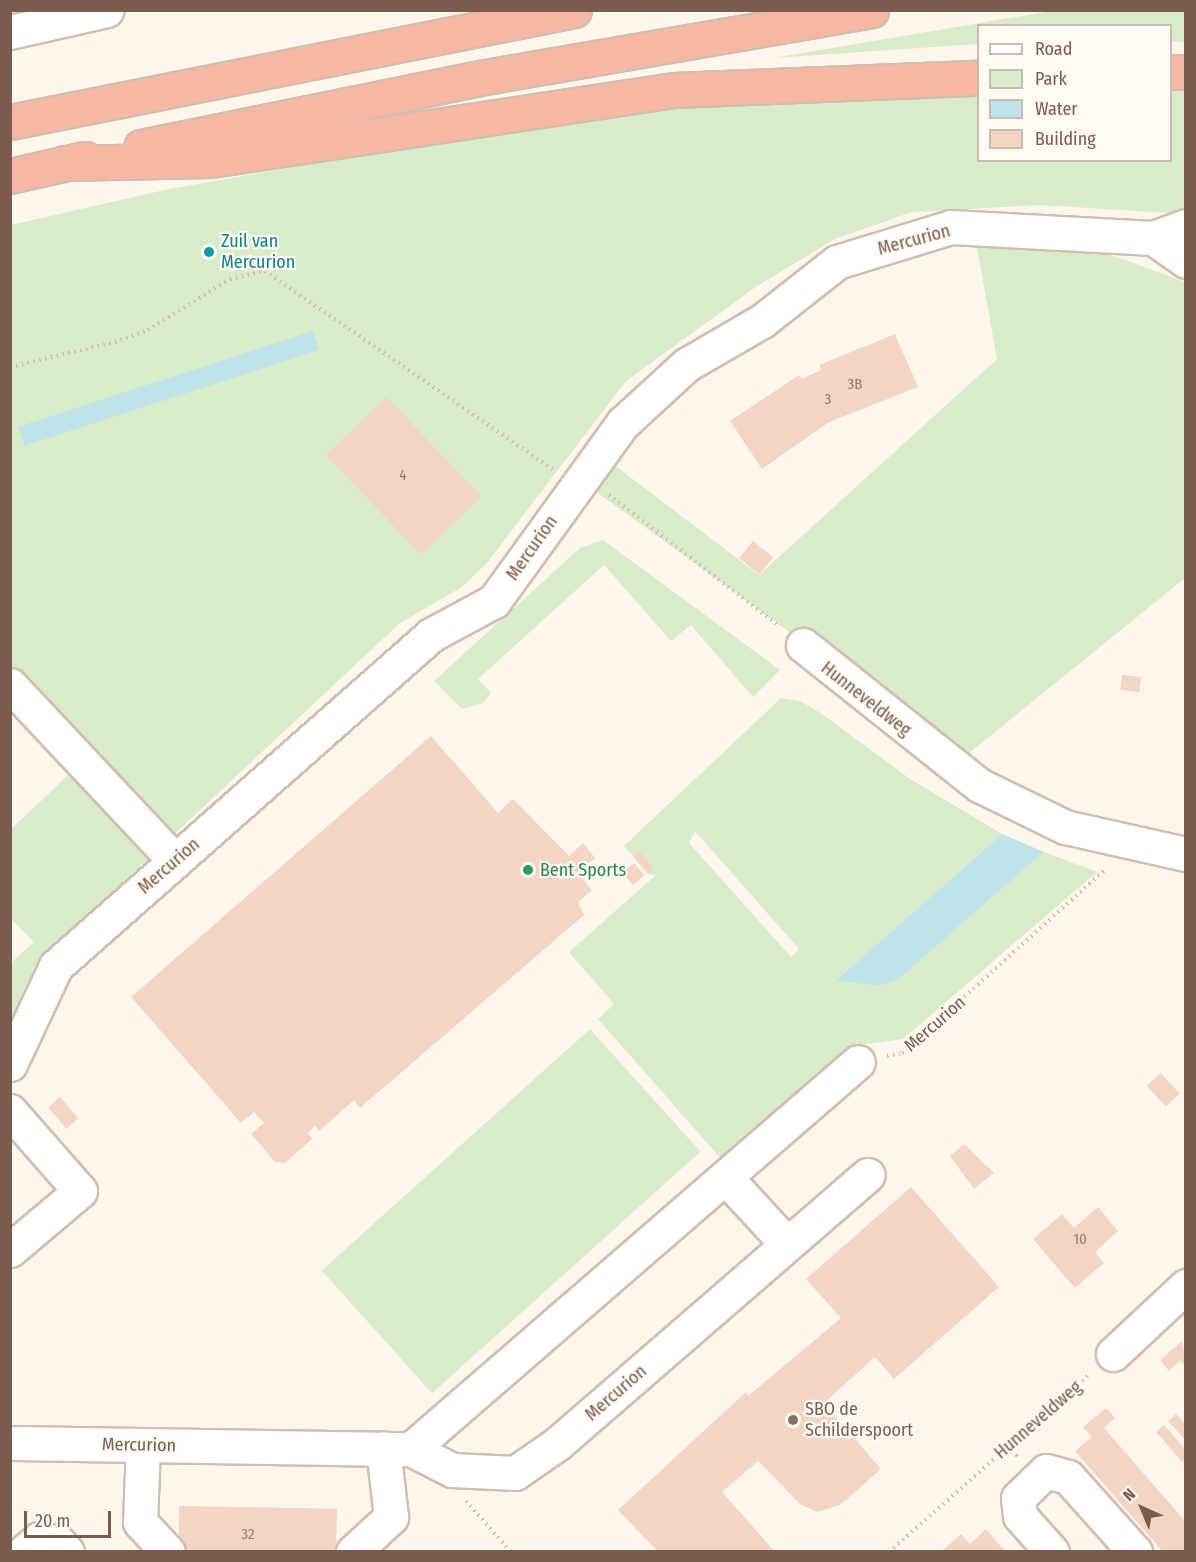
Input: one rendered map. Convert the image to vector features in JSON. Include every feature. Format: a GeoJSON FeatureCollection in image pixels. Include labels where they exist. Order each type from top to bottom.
{"type":"FeatureCollection","features":[{"type":"Feature","properties":{"kind":"highway"},"geometry":{"type":"LineString","coordinates":[[10,122],[574,10]]}},
{"type":"Feature","properties":{"kind":"highway"},"geometry":{"type":"LineString","coordinates":[[10,176],[462,81],[872,10]]}},
{"type":"Feature","properties":{"kind":"highway"},"geometry":{"type":"LineString","coordinates":[[64,163],[212,160],[674,90],[977,78]]}},
{"type":"Feature","properties":{"kind":"street"},"geometry":{"type":"LineString","coordinates":[[10,32],[107,10]]}},
{"type":"Feature","properties":{"kind":"street","name":"Mercurion"},"geometry":{"type":"LineString","coordinates":[[10,1064],[56,966],[431,635],[494,602],[623,423],[686,365],[762,321],[837,262],[951,227],[1153,238],[1185,226]]}},
{"type":"Feature","properties":{"kind":"street"},"geometry":{"type":"LineString","coordinates":[[1153,238],[1185,261]]}},
{"type":"Feature","properties":{"kind":"street","name":"Hunneveldweg"},"geometry":{"type":"LineString","coordinates":[[803,645],[979,785],[1065,827],[1185,854]]}},
{"type":"Feature","properties":{"kind":"street"},"geometry":{"type":"LineString","coordinates":[[10,685],[175,861]]}},
{"type":"Feature","properties":{"kind":"street"},"geometry":{"type":"LineString","coordinates":[[353,1551],[392,1517],[397,1449],[726,1178],[858,1062]]}},
{"type":"Feature","properties":{"kind":"street"},"geometry":{"type":"LineString","coordinates":[[10,1250],[80,1191],[17,1132]]}},
{"type":"Feature","properties":{"kind":"street","name":"Mercurion"},"geometry":{"type":"LineString","coordinates":[[10,1443],[397,1449],[453,1470],[515,1473],[557,1444],[868,1174]]}},
{"type":"Feature","properties":{"kind":"street"},"geometry":{"type":"LineString","coordinates":[[726,1178],[788,1244]]}},
{"type":"Feature","properties":{"kind":"street"},"geometry":{"type":"LineString","coordinates":[[1113,1353],[1185,1286]]}},
{"type":"Feature","properties":{"kind":"street"},"geometry":{"type":"LineString","coordinates":[[143,1445],[140,1522],[168,1551]]}},
{"type":"Feature","properties":{"kind":"street"},"geometry":{"type":"LineString","coordinates":[[1052,1551],[1020,1516],[1018,1498],[1046,1471],[1068,1477],[1135,1551]]}},
{"type":"Feature","properties":{"kind":"street"},"geometry":{"type":"LineString","coordinates":[[24,1551],[39,1539],[60,1542],[68,1551]]}},
{"type":"Feature","properties":{"kind":"path"},"geometry":{"type":"LineString","coordinates":[[10,367],[126,338],[230,279],[265,271],[580,480],[803,645]]}},
{"type":"Feature","properties":{"kind":"path","name":"Mercurion"},"geometry":{"type":"LineString","coordinates":[[858,1062],[902,1053],[911,1046],[1105,874],[1115,838]]}},
{"type":"Feature","properties":{"kind":"path","name":"Hunneveldweg"},"geometry":{"type":"LineString","coordinates":[[889,1551],[1113,1353]]}},
{"type":"Feature","properties":{"kind":"path"},"geometry":{"type":"LineString","coordinates":[[453,1470],[465,1500],[511,1551]]}},
{"type":"Feature","properties":{"kind":"green space"},"geometry":{"type":"Polygon","coordinates":[[[1057,10],[1185,11],[1185,43],[1172,41],[1172,24],[977,24],[977,44],[773,58],[1057,10]]]}},
{"type":"Feature","properties":{"kind":"green space"},"geometry":{"type":"Polygon","coordinates":[[[1172,87],[1185,87],[1185,214],[1039,205],[912,212],[835,239],[757,286],[626,381],[486,564],[462,587],[400,623],[58,943],[11,1023],[11,963],[34,942],[11,919],[11,829],[76,768],[11,696],[11,225],[169,189],[437,142],[735,101],[977,89],[977,162],[1172,162],[1172,87]]]}},
{"type":"Feature","properties":{"kind":"green space"},"geometry":{"type":"Polygon","coordinates":[[[976,242],[1076,242],[1185,282],[1185,578],[963,758],[584,483],[605,458],[759,575],[997,359],[976,242]]]}},
{"type":"Feature","properties":{"kind":"green space"},"geometry":{"type":"Polygon","coordinates":[[[603,540],[780,670],[753,697],[691,625],[671,641],[604,565],[478,679],[491,693],[483,703],[462,709],[434,681],[580,548],[603,540]]]}},
{"type":"Feature","properties":{"kind":"green space"},"geometry":{"type":"Polygon","coordinates":[[[781,698],[800,701],[822,714],[910,779],[1002,834],[837,979],[899,979],[1044,852],[1097,872],[903,1039],[860,1045],[847,1052],[723,1161],[598,1019],[614,1004],[569,952],[656,875],[648,874],[624,846],[781,698]],[[695,831],[689,843],[791,957],[799,949],[695,831]]]}},
{"type":"Feature","properties":{"kind":"green space"},"geometry":{"type":"Polygon","coordinates":[[[590,1029],[700,1152],[432,1393],[322,1271],[590,1029]]]}},
{"type":"Feature","properties":{"kind":"water"},"geometry":{"type":"Polygon","coordinates":[[[313,331],[319,350],[24,446],[18,427],[313,331]]]}},
{"type":"Feature","properties":{"kind":"water"},"geometry":{"type":"Polygon","coordinates":[[[1002,834],[1044,852],[899,979],[879,986],[836,980],[1002,834]]]}},
{"type":"Feature","properties":{"kind":"building"},"geometry":{"type":"Polygon","coordinates":[[[895,334],[918,387],[829,422],[762,469],[730,421],[799,375],[802,379],[821,370],[819,365],[895,334]]]}},
{"type":"Feature","properties":{"kind":"building"},"geometry":{"type":"Polygon","coordinates":[[[386,397],[482,496],[421,555],[326,455],[386,397]]]}},
{"type":"Feature","properties":{"kind":"building"},"geometry":{"type":"Polygon","coordinates":[[[753,541],[773,557],[759,574],[739,558],[753,541]]]}},
{"type":"Feature","properties":{"kind":"building"},"geometry":{"type":"Polygon","coordinates":[[[1122,675],[1141,677],[1139,692],[1120,690],[1122,675]]]}},
{"type":"Feature","properties":{"kind":"building"},"geometry":{"type":"Polygon","coordinates":[[[431,736],[498,813],[513,799],[569,856],[583,843],[595,858],[578,873],[592,890],[578,902],[584,915],[360,1108],[354,1100],[319,1131],[315,1126],[308,1133],[312,1139],[285,1163],[275,1162],[251,1134],[264,1123],[254,1112],[241,1123],[131,997],[431,736]]]}},
{"type":"Feature","properties":{"kind":"building"},"geometry":{"type":"Polygon","coordinates":[[[639,851],[654,868],[648,874],[633,856],[639,851]]]}},
{"type":"Feature","properties":{"kind":"building"},"geometry":{"type":"Polygon","coordinates":[[[634,863],[644,875],[633,885],[623,873],[634,863]]]}},
{"type":"Feature","properties":{"kind":"building"},"geometry":{"type":"Polygon","coordinates":[[[1161,1073],[1180,1094],[1166,1107],[1147,1086],[1161,1073]]]}},
{"type":"Feature","properties":{"kind":"building"},"geometry":{"type":"Polygon","coordinates":[[[60,1097],[78,1118],[66,1129],[48,1107],[60,1097]]]}},
{"type":"Feature","properties":{"kind":"building"},"geometry":{"type":"Polygon","coordinates":[[[964,1144],[994,1173],[974,1189],[950,1156],[964,1144]]]}},
{"type":"Feature","properties":{"kind":"building"},"geometry":{"type":"Polygon","coordinates":[[[911,1187],[999,1287],[894,1379],[875,1357],[824,1403],[881,1469],[840,1505],[818,1512],[801,1505],[758,1461],[722,1492],[775,1552],[658,1552],[618,1510],[746,1392],[748,1396],[841,1318],[806,1279],[911,1187]]]}},
{"type":"Feature","properties":{"kind":"building"},"geometry":{"type":"Polygon","coordinates":[[[1098,1207],[1118,1231],[1095,1252],[1104,1263],[1075,1288],[1033,1239],[1062,1214],[1074,1228],[1098,1207]]]}},
{"type":"Feature","properties":{"kind":"building"},"geometry":{"type":"Polygon","coordinates":[[[1182,1341],[1186,1367],[1180,1361],[1169,1371],[1160,1360],[1182,1341]]]}},
{"type":"Feature","properties":{"kind":"building"},"geometry":{"type":"Polygon","coordinates":[[[1106,1408],[1115,1418],[1104,1428],[1186,1522],[1186,1552],[1163,1552],[1075,1451],[1092,1437],[1083,1427],[1106,1408]]]}},
{"type":"Feature","properties":{"kind":"building"},"geometry":{"type":"Polygon","coordinates":[[[1176,1414],[1186,1425],[1186,1441],[1168,1421],[1176,1414]]]}},
{"type":"Feature","properties":{"kind":"building"},"geometry":{"type":"Polygon","coordinates":[[[1164,1425],[1186,1450],[1183,1463],[1156,1432],[1164,1425]]]}},
{"type":"Feature","properties":{"kind":"building"},"geometry":{"type":"Polygon","coordinates":[[[179,1506],[337,1509],[336,1552],[178,1552],[179,1506]]]}},
{"type":"Feature","properties":{"kind":"building"},"geometry":{"type":"Polygon","coordinates":[[[986,1529],[1006,1552],[941,1552],[961,1534],[970,1544],[986,1529]]]}},
{"type":"Feature","properties":{"kind":"place","name":"Zuil van Mercurion"},"geometry":{"type":"Point","coordinates":[209,252]}},
{"type":"Feature","properties":{"kind":"place","name":"Bent Sports"},"geometry":{"type":"Point","coordinates":[528,870]}},
{"type":"Feature","properties":{"kind":"place","name":"SBO de Schilderspoort"},"geometry":{"type":"Point","coordinates":[793,1420]}}]}
